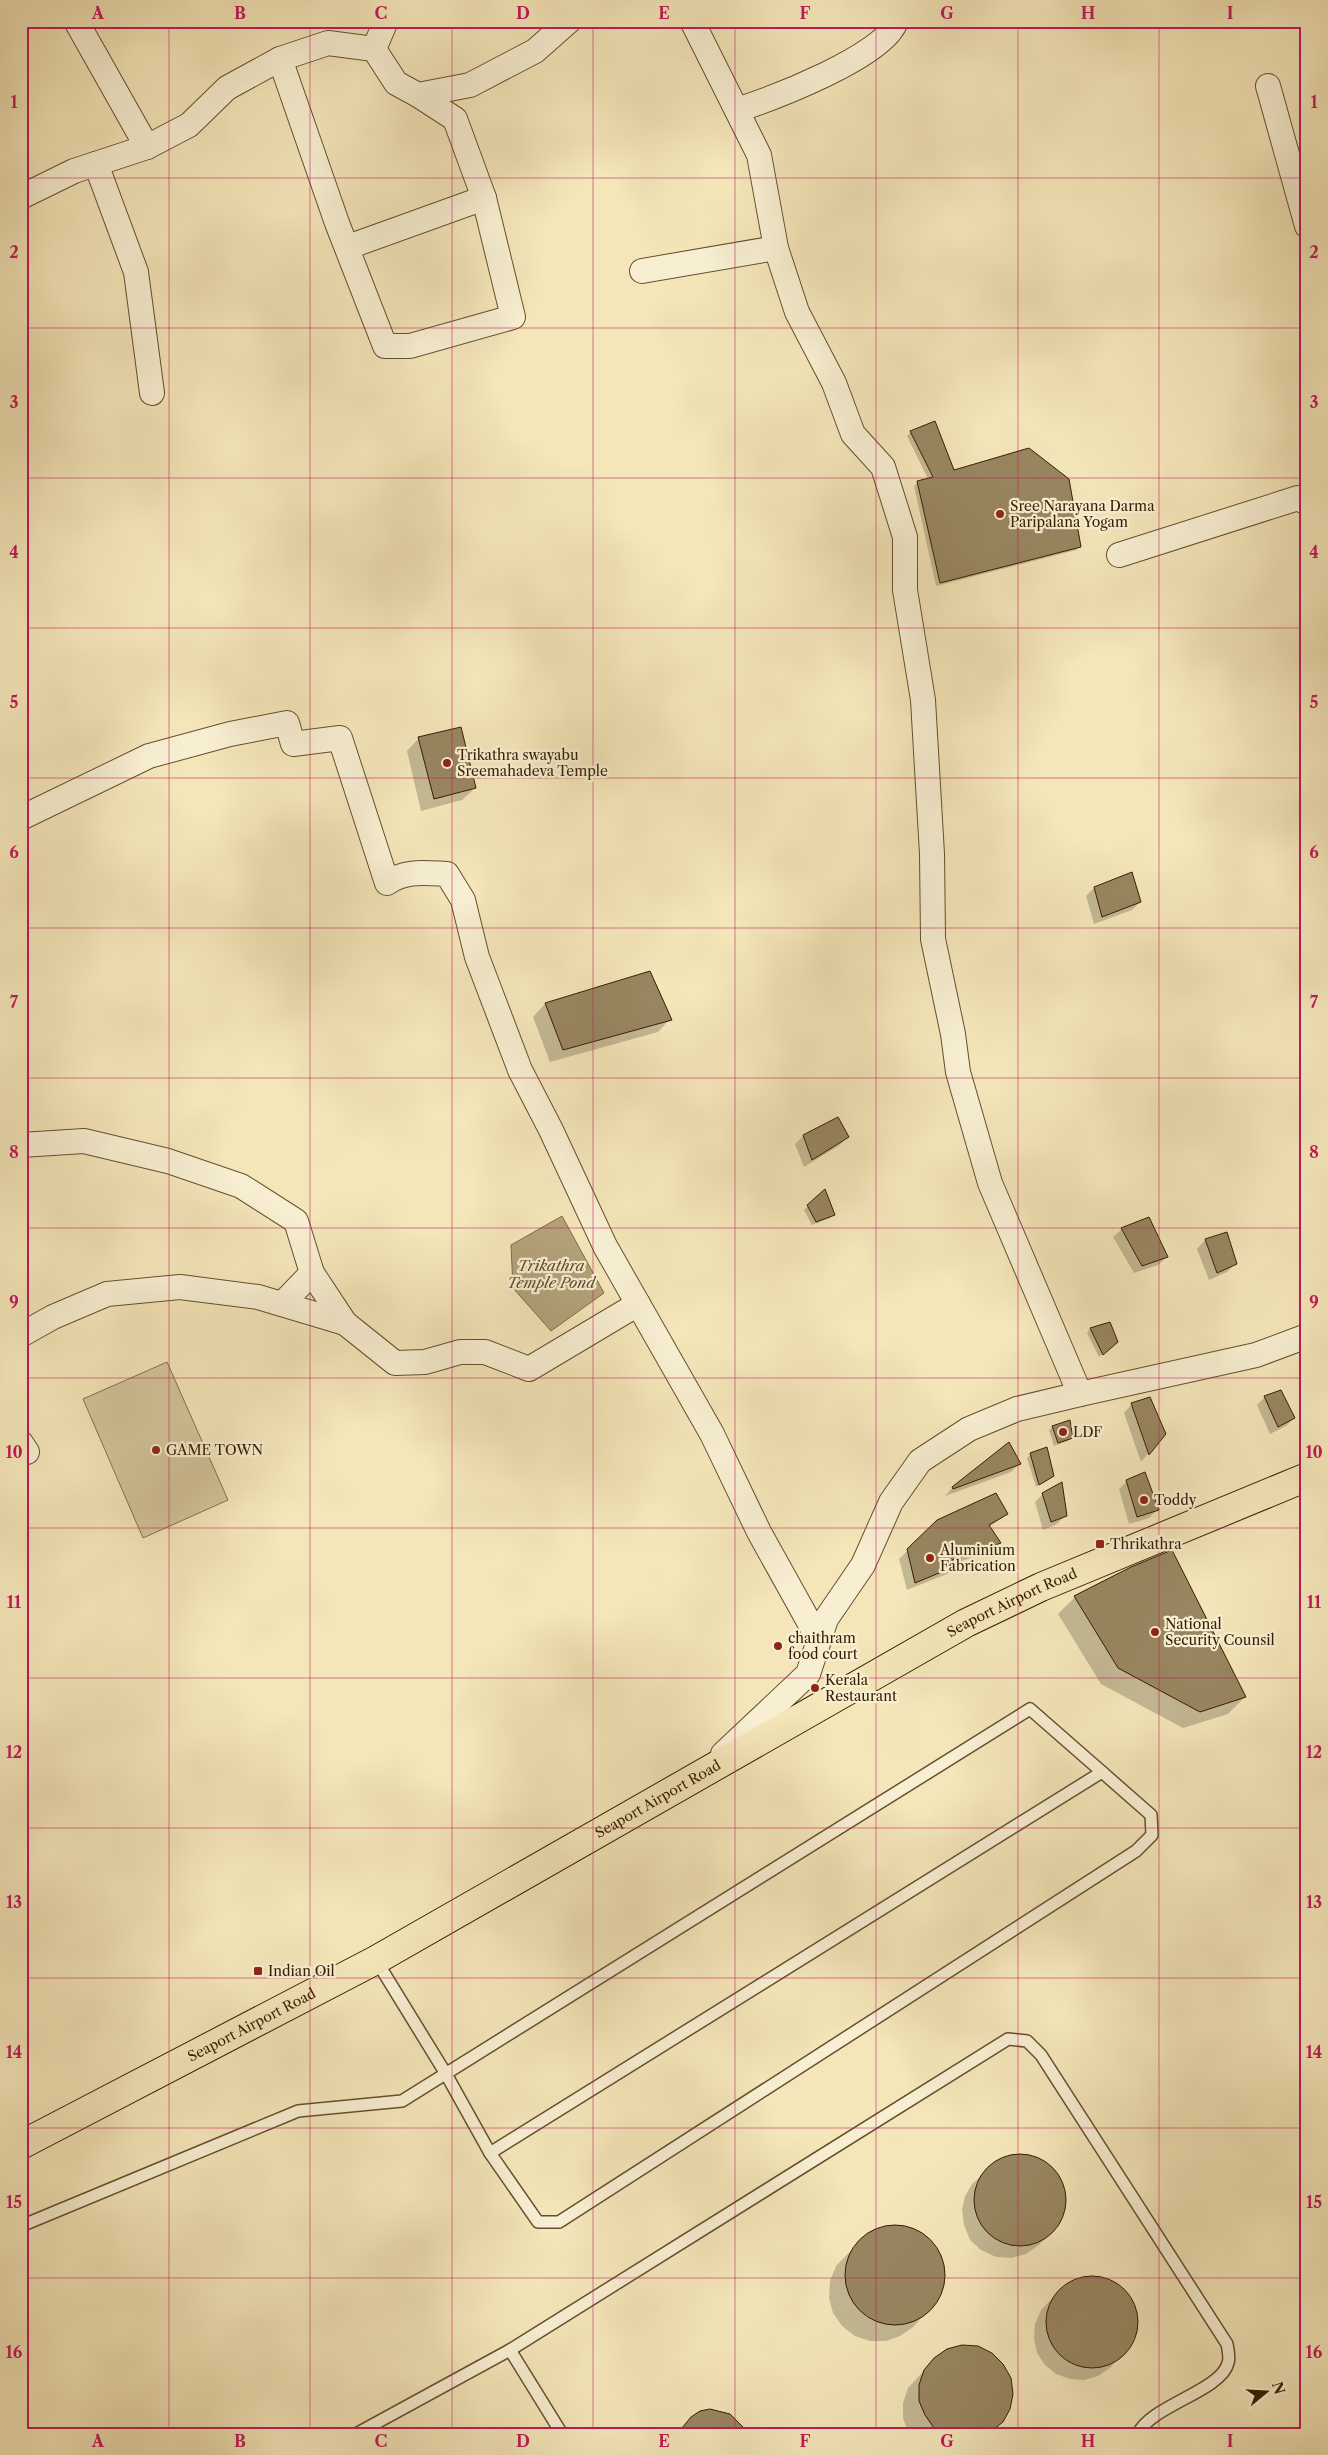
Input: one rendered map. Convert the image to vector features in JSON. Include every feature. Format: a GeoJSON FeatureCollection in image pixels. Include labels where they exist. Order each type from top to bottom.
{"type":"FeatureCollection","features":[{"type":"Feature","properties":{"kind":"main road","name":"Seaport Airport Road"},"geometry":{"type":"LineString","coordinates":[[21,2145],[376,1960],[966,1623],[1041,1587],[1307,1477]]}},
{"type":"Feature","properties":{"kind":"street"},"geometry":{"type":"LineString","coordinates":[[76,21],[147,147]]}},
{"type":"Feature","properties":{"kind":"street"},"geometry":{"type":"LineString","coordinates":[[374,49],[386,21]]}},
{"type":"Feature","properties":{"kind":"street"},"geometry":{"type":"LineString","coordinates":[[418,95],[470,84],[535,51],[568,21]]}},
{"type":"Feature","properties":{"kind":"street"},"geometry":{"type":"LineString","coordinates":[[692,21],[759,155],[776,248],[797,312],[834,382],[853,434],[882,467],[905,537],[905,590],[923,700],[932,854],[933,939],[953,1034],[958,1072],[990,1183],[1080,1394]]}},
{"type":"Feature","properties":{"kind":"street"},"geometry":{"type":"LineString","coordinates":[[737,110],[768,100],[790,88],[827,74],[867,51],[894,28],[896,21]]}},
{"type":"Feature","properties":{"kind":"street"},"geometry":{"type":"LineString","coordinates":[[21,197],[74,171],[147,147],[189,125],[227,88],[280,58],[328,43],[374,49],[396,83],[455,119],[484,198],[513,317],[410,346],[385,346],[280,58]]}},
{"type":"Feature","properties":{"kind":"street"},"geometry":{"type":"LineString","coordinates":[[1268,86],[1307,226]]}},
{"type":"Feature","properties":{"kind":"street"},"geometry":{"type":"LineString","coordinates":[[96,164],[136,272],[152,393]]}},
{"type":"Feature","properties":{"kind":"street"},"geometry":{"type":"LineString","coordinates":[[348,248],[484,198]]}},
{"type":"Feature","properties":{"kind":"street"},"geometry":{"type":"LineString","coordinates":[[642,271],[776,248]]}},
{"type":"Feature","properties":{"kind":"street"},"geometry":{"type":"LineString","coordinates":[[1119,555],[1298,498],[1307,503]]}},
{"type":"Feature","properties":{"kind":"street"},"geometry":{"type":"LineString","coordinates":[[21,818],[149,756],[230,734],[287,723],[293,744],[340,738],[387,883],[395,877],[413,872],[446,874],[463,900],[477,957],[520,1070],[551,1130],[605,1246],[712,1434],[759,1532],[819,1640]]}},
{"type":"Feature","properties":{"kind":"street"},"geometry":{"type":"LineString","coordinates":[[21,1145],[84,1142],[168,1162],[241,1186],[296,1221],[312,1273],[345,1323],[395,1363],[425,1362],[460,1352],[485,1352],[529,1369],[638,1304]]}},
{"type":"Feature","properties":{"kind":"street"},"geometry":{"type":"LineString","coordinates":[[282,1304],[312,1273]]}},
{"type":"Feature","properties":{"kind":"street"},"geometry":{"type":"LineString","coordinates":[[21,1335],[53,1317],[107,1294],[180,1287],[258,1297],[345,1323]]}},
{"type":"Feature","properties":{"kind":"street"},"geometry":{"type":"LineString","coordinates":[[701,1775],[808,1674],[826,1619],[863,1565],[891,1502],[920,1462],[969,1429],[1017,1409],[1256,1355],[1307,1336]]}},
{"type":"Feature","properties":{"kind":"lane"},"geometry":{"type":"LineString","coordinates":[[21,2226],[298,2111],[402,2100],[446,2074],[1030,1709],[1151,1815],[1152,1835],[1136,1851],[559,2222],[538,2222],[490,2153],[446,2074],[376,1960]]}},
{"type":"Feature","properties":{"kind":"lane"},"geometry":{"type":"LineString","coordinates":[[490,2153],[1102,1772]]}},
{"type":"Feature","properties":{"kind":"lane"},"geometry":{"type":"LineString","coordinates":[[356,2434],[510,2350],[1008,2039],[1027,2041],[1042,2055],[1227,2344],[1228,2363],[1220,2376],[1158,2415],[1140,2429],[1138,2434]]}},
{"type":"Feature","properties":{"kind":"lane"},"geometry":{"type":"LineString","coordinates":[[510,2350],[562,2434]]}},
{"type":"Feature","properties":{"kind":"shaded area","name":"GAME TOWN"},"geometry":{"type":"Polygon","coordinates":[[[167,1362],[228,1500],[143,1538],[83,1399],[167,1362]]]}},
{"type":"Feature","properties":{"kind":"water","name":"Trikathra Temple Pond"},"geometry":{"type":"Polygon","coordinates":[[[562,1216],[604,1293],[551,1331],[513,1288],[511,1245],[562,1216]]]}},
{"type":"Feature","properties":{"kind":"building","name":"Sree Narayana Darma Paripalana Yogam"},"geometry":{"type":"Polygon","coordinates":[[[935,421],[954,470],[1029,448],[1069,479],[1081,547],[940,583],[917,481],[933,477],[910,431],[935,421]]]}},
{"type":"Feature","properties":{"kind":"building","name":"Trikathra swayabu Sreemahadeva Temple"},"geometry":{"type":"Polygon","coordinates":[[[461,727],[476,788],[434,799],[418,737],[461,727]]]}},
{"type":"Feature","properties":{"kind":"building"},"geometry":{"type":"Polygon","coordinates":[[[1132,872],[1141,902],[1102,917],[1094,887],[1132,872]]]}},
{"type":"Feature","properties":{"kind":"building"},"geometry":{"type":"Polygon","coordinates":[[[650,971],[672,1020],[563,1050],[545,1003],[650,971]]]}},
{"type":"Feature","properties":{"kind":"building"},"geometry":{"type":"Polygon","coordinates":[[[838,1117],[849,1137],[812,1160],[803,1135],[838,1117]]]}},
{"type":"Feature","properties":{"kind":"building"},"geometry":{"type":"Polygon","coordinates":[[[825,1189],[835,1215],[816,1222],[807,1205],[825,1189]]]}},
{"type":"Feature","properties":{"kind":"building"},"geometry":{"type":"Polygon","coordinates":[[[1149,1217],[1168,1257],[1142,1266],[1121,1228],[1149,1217]]]}},
{"type":"Feature","properties":{"kind":"building"},"geometry":{"type":"Polygon","coordinates":[[[1227,1232],[1237,1264],[1217,1273],[1205,1239],[1227,1232]]]}},
{"type":"Feature","properties":{"kind":"building"},"geometry":{"type":"Polygon","coordinates":[[[1110,1322],[1118,1342],[1103,1355],[1090,1328],[1110,1322]]]}},
{"type":"Feature","properties":{"kind":"building"},"geometry":{"type":"Polygon","coordinates":[[[1281,1390],[1295,1418],[1278,1427],[1264,1396],[1281,1390]]]}},
{"type":"Feature","properties":{"kind":"building"},"geometry":{"type":"Polygon","coordinates":[[[1150,1397],[1166,1434],[1149,1455],[1131,1403],[1150,1397]]]}},
{"type":"Feature","properties":{"kind":"building","name":"LDF"},"geometry":{"type":"Polygon","coordinates":[[[1070,1420],[1073,1438],[1058,1443],[1052,1426],[1070,1420]]]}},
{"type":"Feature","properties":{"kind":"building"},"geometry":{"type":"Polygon","coordinates":[[[1009,1442],[1021,1464],[953,1489],[952,1487],[1009,1442]]]}},
{"type":"Feature","properties":{"kind":"building"},"geometry":{"type":"Polygon","coordinates":[[[1047,1447],[1054,1476],[1039,1485],[1030,1453],[1047,1447]]]}},
{"type":"Feature","properties":{"kind":"building","name":"Toddy"},"geometry":{"type":"Polygon","coordinates":[[[1145,1472],[1159,1510],[1137,1517],[1126,1480],[1145,1472]]]}},
{"type":"Feature","properties":{"kind":"building"},"geometry":{"type":"Polygon","coordinates":[[[1062,1482],[1067,1516],[1051,1522],[1042,1493],[1062,1482]]]}},
{"type":"Feature","properties":{"kind":"building"},"geometry":{"type":"Polygon","coordinates":[[[996,1493],[1008,1514],[989,1525],[1001,1543],[952,1560],[956,1566],[915,1583],[907,1549],[937,1520],[996,1493]]]}},
{"type":"Feature","properties":{"kind":"building","name":"National Security Counsil"},"geometry":{"type":"Polygon","coordinates":[[[1172,1550],[1246,1697],[1200,1712],[1118,1668],[1074,1596],[1131,1567],[1172,1550]]]}},
{"type":"Feature","properties":{"kind":"building"},"geometry":{"type":"Polygon","coordinates":[[[1020,2154],[1038,2157],[1053,2167],[1063,2182],[1066,2200],[1063,2218],[1053,2233],[1038,2243],[1020,2246],[1002,2243],[987,2233],[977,2218],[974,2200],[977,2182],[987,2167],[1002,2157],[1020,2154]]]}},
{"type":"Feature","properties":{"kind":"building"},"geometry":{"type":"Polygon","coordinates":[[[895,2225],[905,2226],[923,2233],[937,2247],[944,2265],[944,2285],[937,2303],[923,2317],[905,2324],[895,2325],[885,2324],[867,2317],[853,2303],[846,2285],[845,2275],[846,2265],[853,2247],[867,2233],[885,2226],[895,2225]]]}},
{"type":"Feature","properties":{"kind":"building"},"geometry":{"type":"Polygon","coordinates":[[[1092,2276],[1110,2280],[1124,2290],[1134,2304],[1138,2322],[1134,2340],[1124,2354],[1110,2364],[1092,2368],[1074,2364],[1060,2354],[1050,2340],[1046,2322],[1050,2304],[1060,2290],[1074,2280],[1092,2276]]]}},
{"type":"Feature","properties":{"kind":"building"},"geometry":{"type":"Polygon","coordinates":[[[962,2345],[978,2346],[992,2353],[1003,2364],[1011,2378],[1013,2394],[1010,2409],[1003,2422],[988,2434],[944,2434],[934,2428],[925,2415],[919,2401],[919,2385],[924,2370],[934,2358],[947,2349],[962,2345]]]}},
{"type":"Feature","properties":{"kind":"building"},"geometry":{"type":"Polygon","coordinates":[[[710,2409],[730,2414],[750,2434],[677,2434],[691,2417],[700,2411],[710,2409]]]}},
{"type":"Feature","properties":{"kind":"place","name":"Sree Narayana Darma Paripalana Yogam"},"geometry":{"type":"Point","coordinates":[1000,514]}},
{"type":"Feature","properties":{"kind":"place","name":"Trikathra swayabu Sreemahadeva Temple"},"geometry":{"type":"Point","coordinates":[447,763]}},
{"type":"Feature","properties":{"kind":"place","name":"LDF"},"geometry":{"type":"Point","coordinates":[1063,1432]}},
{"type":"Feature","properties":{"kind":"place","name":"GAME TOWN"},"geometry":{"type":"Point","coordinates":[156,1450]}},
{"type":"Feature","properties":{"kind":"place","name":"Toddy"},"geometry":{"type":"Point","coordinates":[1144,1500]}},
{"type":"Feature","properties":{"kind":"place","name":"Thrikathra"},"geometry":{"type":"Point","coordinates":[1100,1544]}},
{"type":"Feature","properties":{"kind":"place","name":"Aluminium Fabrication"},"geometry":{"type":"Point","coordinates":[930,1558]}},
{"type":"Feature","properties":{"kind":"place","name":"National Security Counsil"},"geometry":{"type":"Point","coordinates":[1155,1632]}},
{"type":"Feature","properties":{"kind":"place","name":"chaithram food court"},"geometry":{"type":"Point","coordinates":[778,1646]}},
{"type":"Feature","properties":{"kind":"place","name":"Kerala Restaurant"},"geometry":{"type":"Point","coordinates":[815,1688]}},
{"type":"Feature","properties":{"kind":"place","name":"Indian Oil"},"geometry":{"type":"Point","coordinates":[258,1971]}}]}
